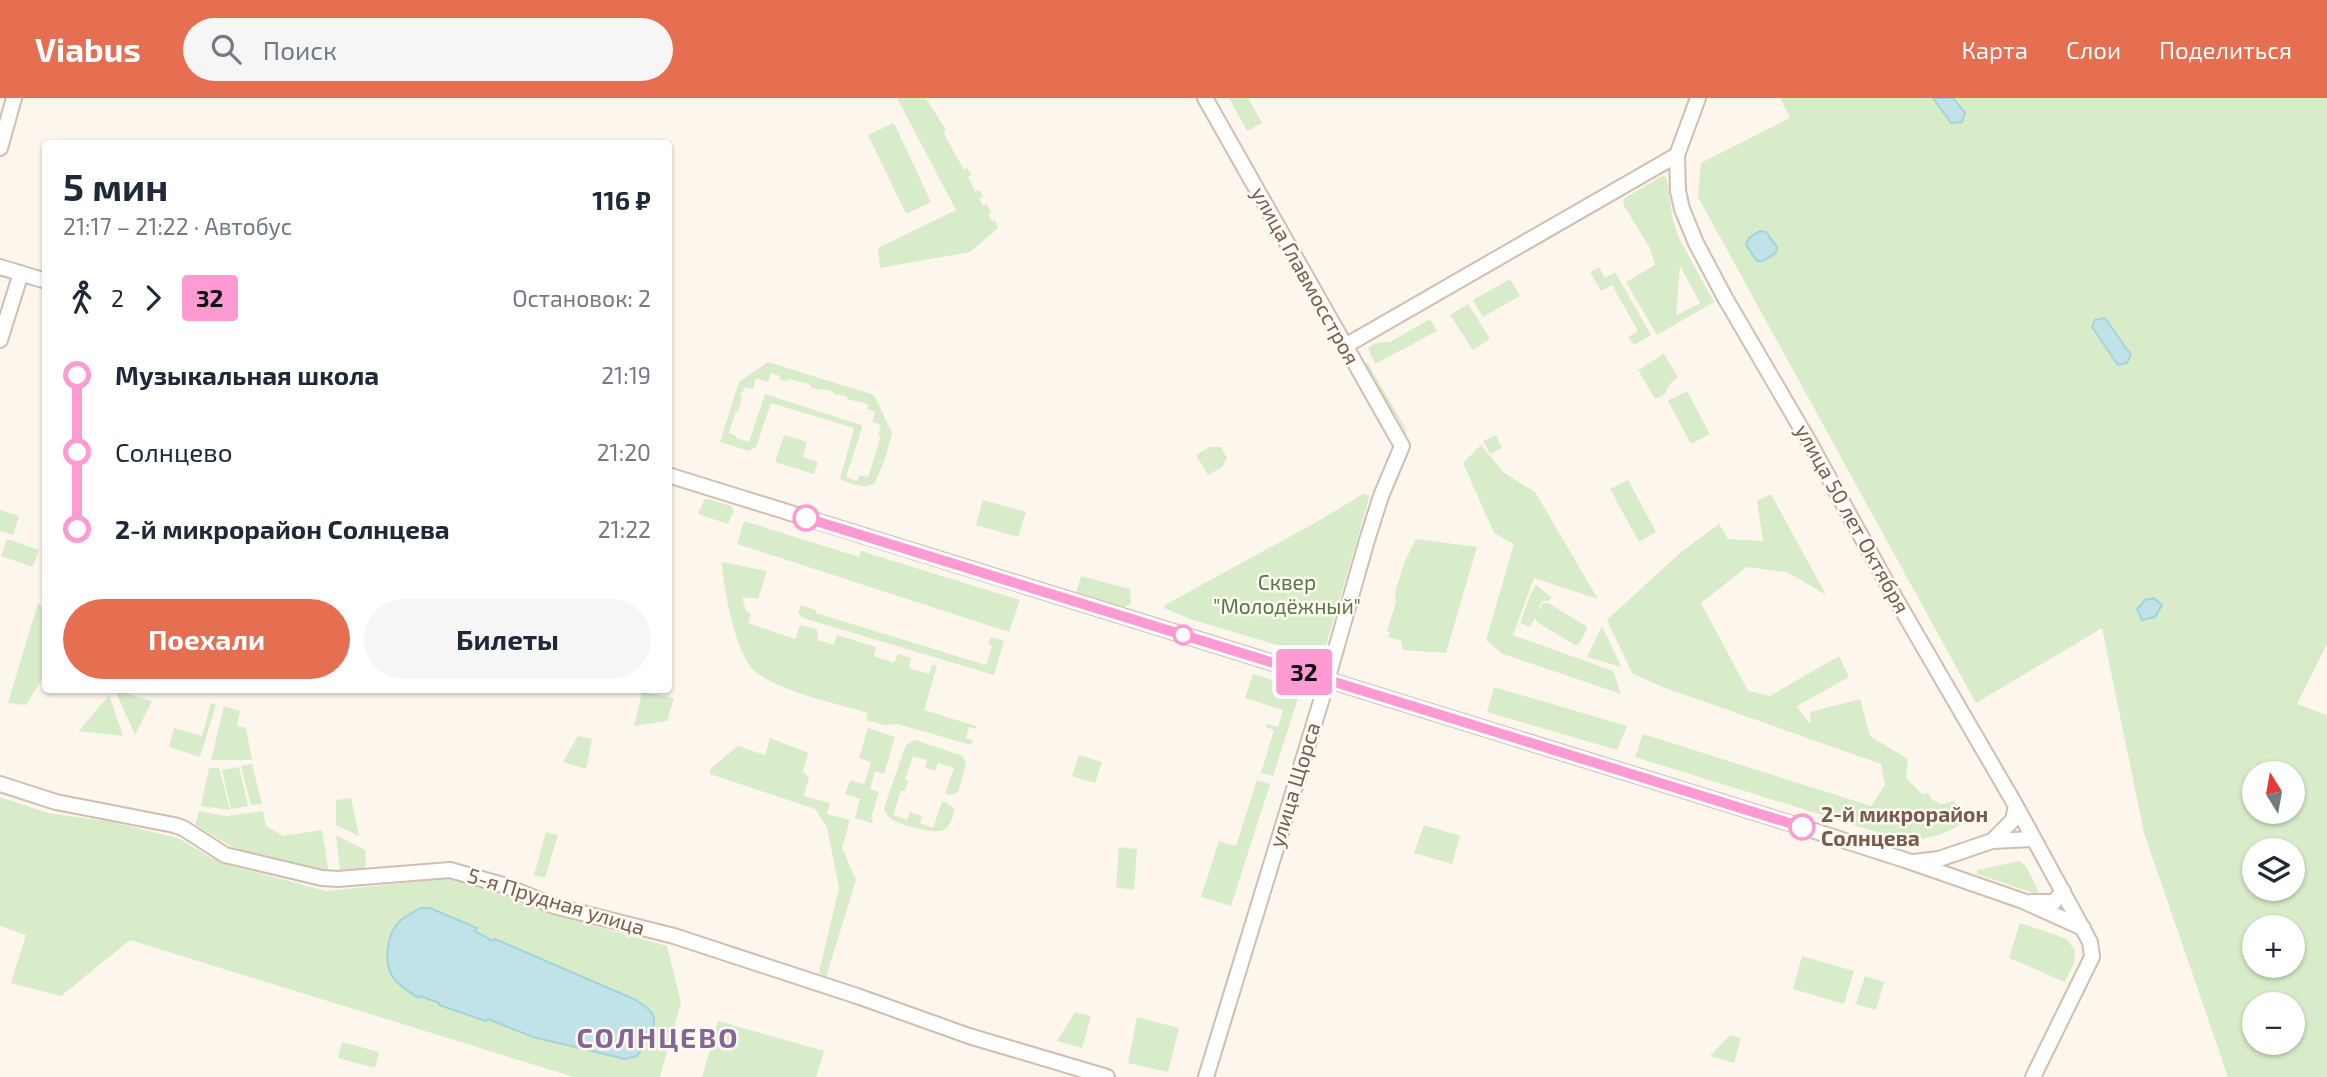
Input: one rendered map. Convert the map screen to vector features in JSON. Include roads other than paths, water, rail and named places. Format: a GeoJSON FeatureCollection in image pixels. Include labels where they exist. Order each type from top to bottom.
{"type":"FeatureCollection","features":[{"type":"Feature","properties":{"kind":"street"},"geometry":{"type":"LineString","coordinates":[[0,148],[14,98]]}},
{"type":"Feature","properties":{"kind":"street","name":"улица Главмосстроя"},"geometry":{"type":"LineString","coordinates":[[1205,98],[1400,441],[1400,454]]}},
{"type":"Feature","properties":{"kind":"street","name":"улица 50 лет Октября"},"geometry":{"type":"LineString","coordinates":[[1698,98],[1676,155],[1677,177],[1682,209],[1709,268],[2016,806],[2090,942],[2092,957],[2033,1077]]}},
{"type":"Feature","properties":{"kind":"street"},"geometry":{"type":"LineString","coordinates":[[1345,346],[1676,155]]}},
{"type":"Feature","properties":{"kind":"street"},"geometry":{"type":"LineString","coordinates":[[0,267],[42,280]]}},
{"type":"Feature","properties":{"kind":"street"},"geometry":{"type":"LineString","coordinates":[[0,340],[21,273]]}},
{"type":"Feature","properties":{"kind":"street","name":"улица Щорса"},"geometry":{"type":"LineString","coordinates":[[1206,1077],[1378,503],[1400,454]]}},
{"type":"Feature","properties":{"kind":"street"},"geometry":{"type":"LineString","coordinates":[[672,476],[1902,859],[2022,901],[2083,928]]}},
{"type":"Feature","properties":{"kind":"street","name":"5-я Прудная улица"},"geometry":{"type":"LineString","coordinates":[[0,784],[56,802],[174,825],[225,855],[313,877],[338,879],[450,870],[503,885],[554,905],[674,936],[969,1036],[1107,1077]]}},
{"type":"Feature","properties":{"kind":"street"},"geometry":{"type":"LineString","coordinates":[[1992,841],[2013,820],[2016,806]]}},
{"type":"Feature","properties":{"kind":"street"},"geometry":{"type":"LineString","coordinates":[[1902,859],[1913,862],[1939,859],[1992,841],[2033,839]]}},
{"type":"Feature","properties":{"kind":"street"},"geometry":{"type":"LineString","coordinates":[[2022,901],[2054,902],[2063,891]]}},
{"type":"Feature","properties":{"kind":"water"},"geometry":{"type":"Polygon","coordinates":[[[1933,98],[1953,98],[1965,113],[1962,122],[1951,123],[1933,98]]]}},
{"type":"Feature","properties":{"kind":"water"},"geometry":{"type":"Polygon","coordinates":[[[1760,231],[1766,232],[1777,247],[1776,253],[1763,261],[1757,261],[1746,245],[1749,238],[1760,231]]]}},
{"type":"Feature","properties":{"kind":"water"},"geometry":{"type":"Polygon","coordinates":[[[2105,318],[2131,355],[2127,363],[2118,365],[2092,327],[2095,320],[2105,318]]]}},
{"type":"Feature","properties":{"kind":"water"},"geometry":{"type":"Polygon","coordinates":[[[2154,598],[2162,605],[2155,617],[2142,620],[2137,609],[2145,600],[2154,598]]]}},
{"type":"Feature","properties":{"kind":"water"},"geometry":{"type":"Polygon","coordinates":[[[420,908],[430,908],[477,928],[475,931],[493,941],[495,939],[636,1000],[653,1015],[653,1030],[646,1032],[641,1040],[643,1047],[637,1056],[625,1059],[533,1037],[488,1019],[486,1021],[420,996],[418,998],[399,984],[392,975],[387,959],[389,941],[396,926],[403,918],[420,908]]]}},
{"type":"Feature","properties":{"kind":"place","name":"2-й микрорайон Солнцева"},"geometry":{"type":"Point","coordinates":[1802,827]}},
{"type":"Feature","properties":{"kind":"district","name":"СОЛНЦЕВО"},"geometry":{"type":"Point","coordinates":[658,1038]}},
{"type":"Feature","properties":{"kind":"park label","name":"Сквер \"Молодёжный\""},"geometry":{"type":"Point","coordinates":[1287,595]}}]}
